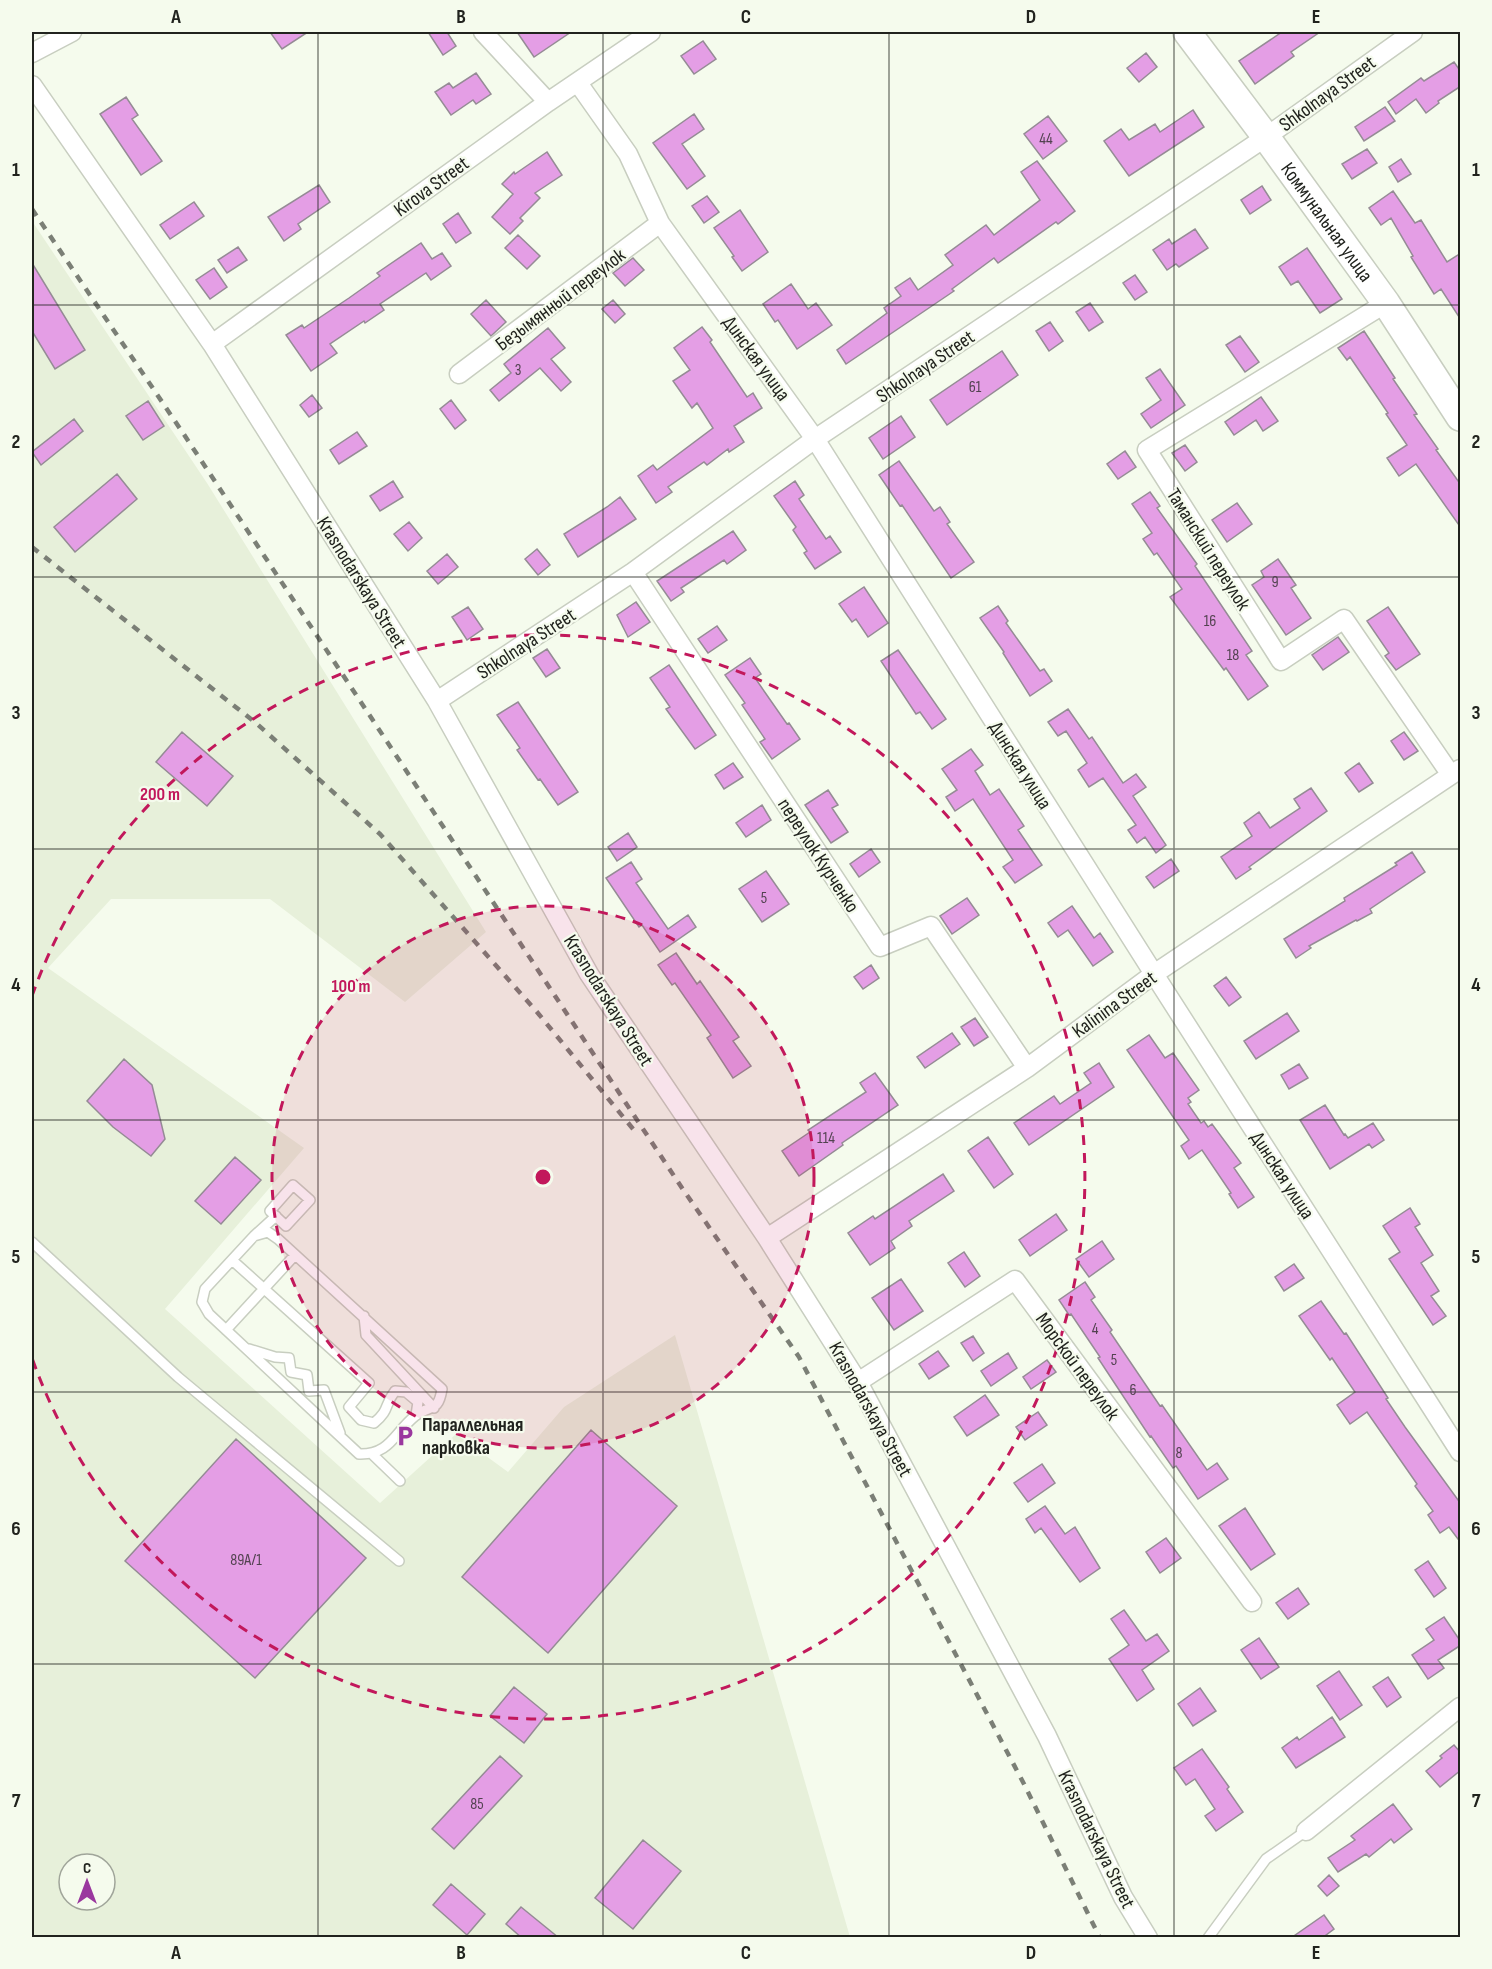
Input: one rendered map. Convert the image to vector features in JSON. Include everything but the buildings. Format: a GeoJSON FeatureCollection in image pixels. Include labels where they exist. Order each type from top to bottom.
{"type":"FeatureCollection","features":[{"type":"Feature","properties":{"kind":"street"},"geometry":{"type":"LineString","coordinates":[[32,53],[72,32]]}},
{"type":"Feature","properties":{"kind":"street"},"geometry":{"type":"LineString","coordinates":[[483,32],[548,102]]}},
{"type":"Feature","properties":{"kind":"street","name":"Kirova Street"},"geometry":{"type":"LineString","coordinates":[[212,344],[548,102],[651,32]]}},
{"type":"Feature","properties":{"kind":"street","name":"Коммунальная улица"},"geometry":{"type":"LineString","coordinates":[[1187,32],[1386,303],[1461,417]]}},
{"type":"Feature","properties":{"kind":"street","name":"Shkolnaya Street"},"geometry":{"type":"LineString","coordinates":[[437,701],[633,572],[815,439],[1266,137],[1413,32]]}},
{"type":"Feature","properties":{"kind":"street","name":"Динская улица"},"geometry":{"type":"LineString","coordinates":[[578,82],[628,154],[660,223],[815,439],[1154,974],[1461,1452]]}},
{"type":"Feature","properties":{"kind":"street","name":"Krasnodarskaya Street"},"geometry":{"type":"LineString","coordinates":[[32,85],[212,344],[437,701],[589,974],[767,1238],[858,1382],[1047,1736],[1123,1897],[1148,1938]]}},
{"type":"Feature","properties":{"kind":"street","name":"Безымянный переулок"},"geometry":{"type":"LineString","coordinates":[[459,374],[660,223]]}},
{"type":"Feature","properties":{"kind":"street","name":"Таманский переулок"},"geometry":{"type":"LineString","coordinates":[[1386,303],[1147,450],[1281,661],[1344,619],[1456,772]]}},
{"type":"Feature","properties":{"kind":"street","name":"переулок Курченко"},"geometry":{"type":"LineString","coordinates":[[633,572],[880,947],[931,926],[1027,1068]]}},
{"type":"Feature","properties":{"kind":"street","name":"Kalinina Street"},"geometry":{"type":"LineString","coordinates":[[767,1238],[1027,1068],[1154,974],[1456,772]]}},
{"type":"Feature","properties":{"kind":"street","name":"Морской переулок"},"geometry":{"type":"LineString","coordinates":[[858,1382],[1016,1280],[1252,1602]]}},
{"type":"Feature","properties":{"kind":"street"},"geometry":{"type":"LineString","coordinates":[[1306,1831],[1461,1707]]}},
{"type":"Feature","properties":{"kind":"lane"},"geometry":{"type":"LineString","coordinates":[[254,1236],[268,1232],[278,1239],[442,1389],[441,1399],[434,1408],[416,1415],[386,1446],[372,1454],[359,1454],[209,1314],[202,1302],[205,1289],[254,1236],[279,1219],[278,1239]]}},
{"type":"Feature","properties":{"kind":"lane"},"geometry":{"type":"LineString","coordinates":[[32,1242],[178,1377],[399,1560]]}},
{"type":"Feature","properties":{"kind":"lane"},"geometry":{"type":"LineString","coordinates":[[226,1330],[295,1255]]}},
{"type":"Feature","properties":{"kind":"lane"},"geometry":{"type":"LineString","coordinates":[[232,1260],[369,1383],[349,1407],[361,1420],[374,1423],[385,1414],[389,1399],[395,1391],[406,1392],[417,1402],[416,1415]]}},
{"type":"Feature","properties":{"kind":"lane"},"geometry":{"type":"LineString","coordinates":[[364,1316],[366,1335],[434,1408]]}},
{"type":"Feature","properties":{"kind":"lane"},"geometry":{"type":"LineString","coordinates":[[247,1349],[275,1357],[289,1358],[291,1372],[307,1375],[309,1391],[324,1390],[342,1437]]}},
{"type":"Feature","properties":{"kind":"lane"},"geometry":{"type":"LineString","coordinates":[[372,1454],[400,1481]]}},
{"type":"Feature","properties":{"kind":"lane"},"geometry":{"type":"LineString","coordinates":[[1208,1938],[1266,1859],[1306,1831]]}},
{"type":"Feature","properties":{"kind":"shaded area"},"geometry":{"type":"Polygon","coordinates":[[[32,221],[207,483],[486,932],[405,1002],[270,899],[111,899],[48,968],[304,1148],[165,1309],[380,1503],[456,1434],[508,1472],[564,1407],[675,1335],[850,1937],[32,1937],[32,221]]]}},
{"type":"Feature","properties":{"kind":"railway"},"geometry":{"type":"LineString","coordinates":[[32,209],[183,433],[682,1188],[799,1357],[1024,1784],[1100,1938]]}},
{"type":"Feature","properties":{"kind":"railway"},"geometry":{"type":"LineString","coordinates":[[32,547],[256,723],[380,834],[537,1012],[638,1135]]}},
{"type":"Feature","properties":{"kind":"place","name":"Параллельная парковка"},"geometry":{"type":"Point","coordinates":[405,1436]}}]}
